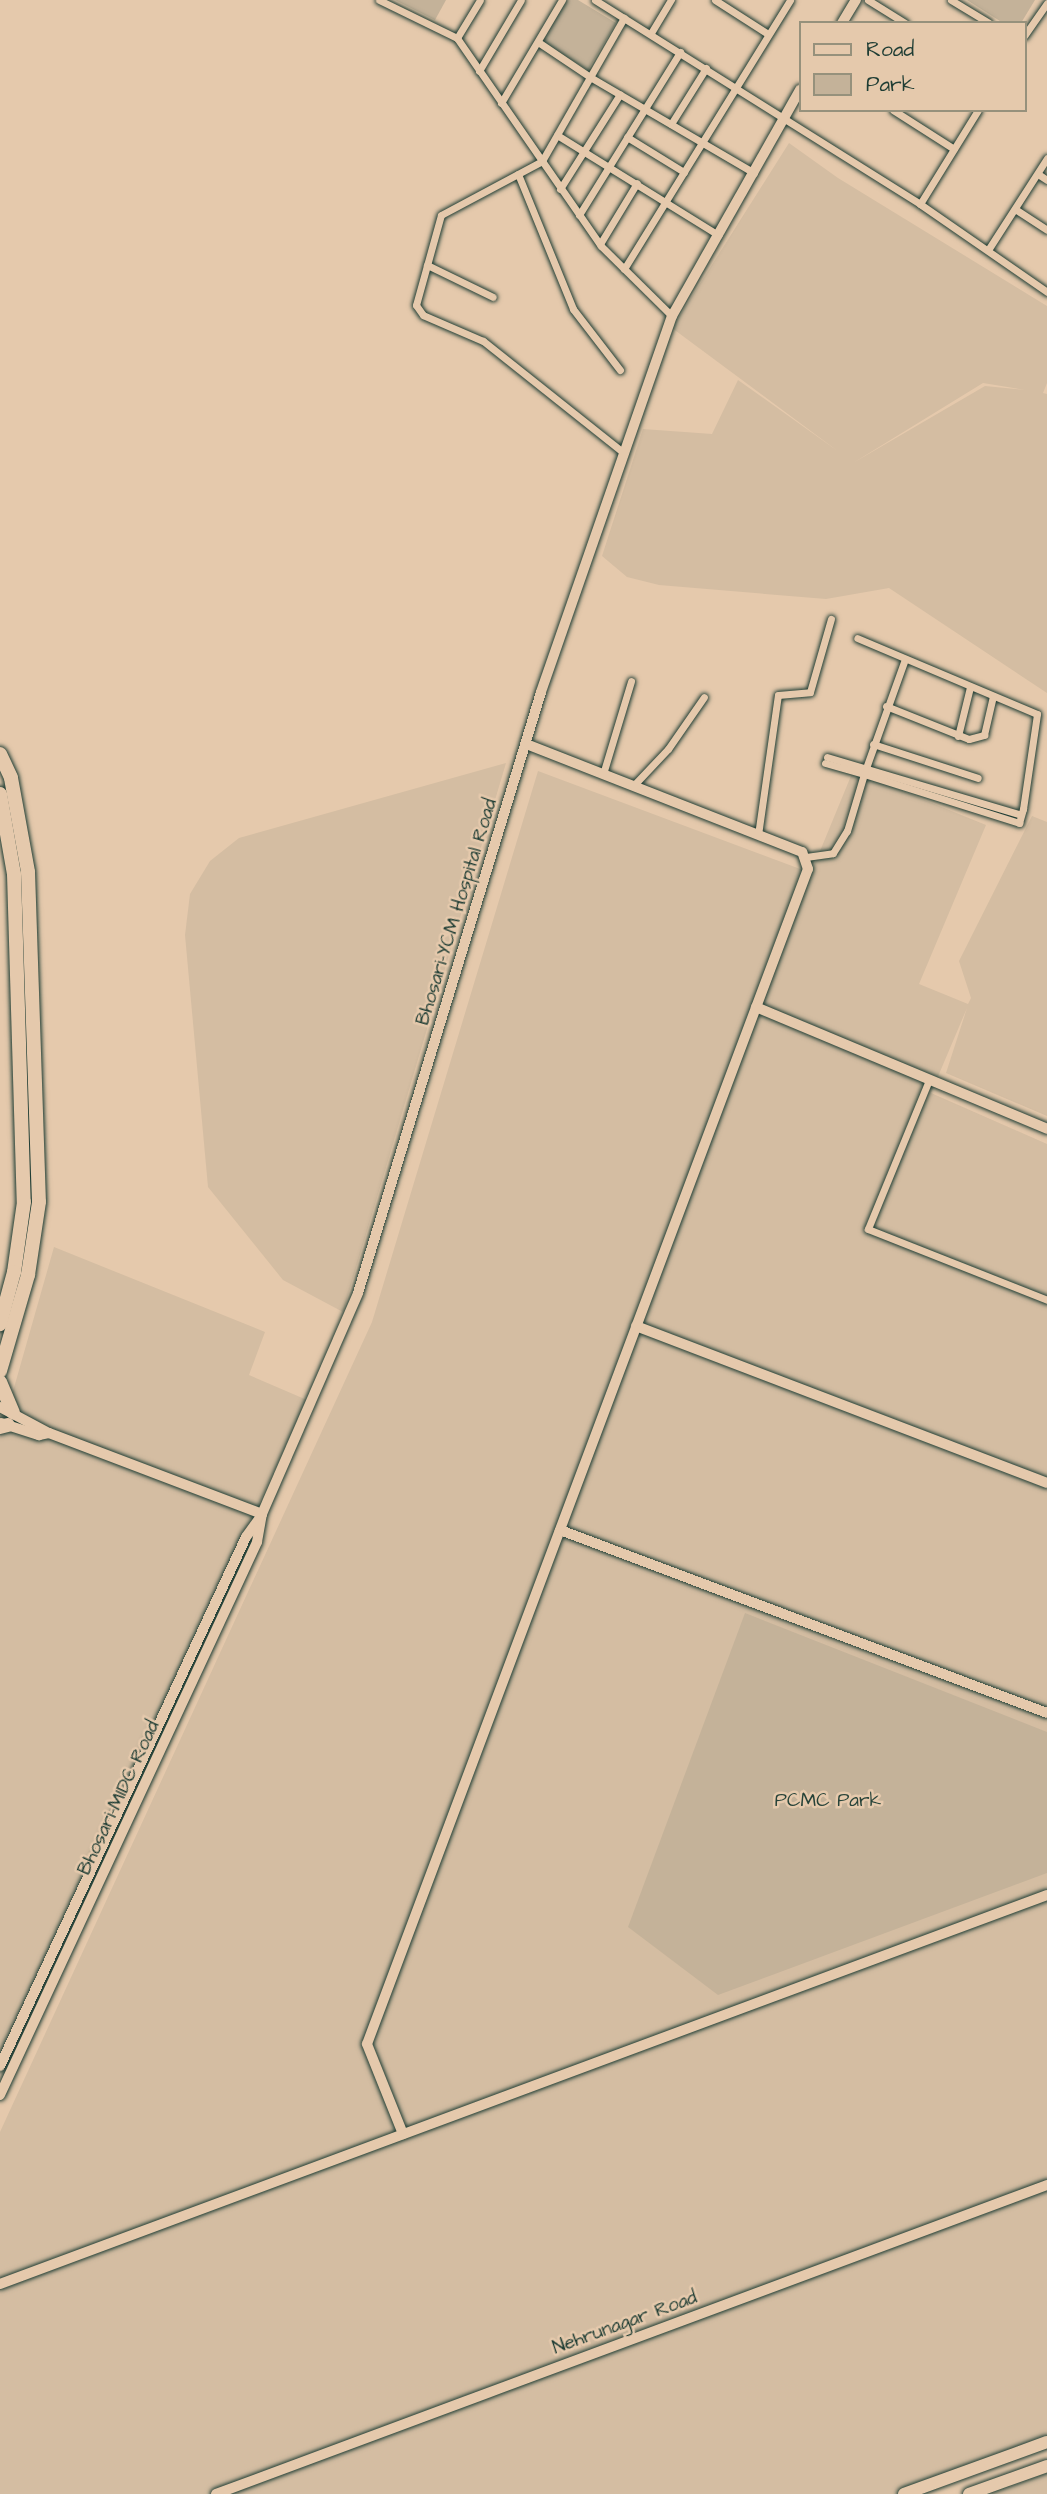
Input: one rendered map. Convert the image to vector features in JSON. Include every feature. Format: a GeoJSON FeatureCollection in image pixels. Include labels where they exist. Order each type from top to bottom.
{"type":"FeatureCollection","features":[{"type":"Feature","properties":{"kind":"highway"},"geometry":{"type":"LineString","coordinates":[[0,754],[11,778],[28,872],[39,1202],[28,1275],[0,1371]]}},
{"type":"Feature","properties":{"kind":"highway"},"geometry":{"type":"LineString","coordinates":[[0,794],[14,874],[24,1202],[14,1272],[0,1324]]}},
{"type":"Feature","properties":{"kind":"highway"},"geometry":{"type":"LineString","coordinates":[[0,1382],[4,1419]]}},
{"type":"Feature","properties":{"kind":"main road"},"geometry":{"type":"LineString","coordinates":[[904,2494],[1047,2442]]}},
{"type":"Feature","properties":{"kind":"main road"},"geometry":{"type":"LineString","coordinates":[[969,2494],[1047,2466]]}},
{"type":"Feature","properties":{"kind":"street"},"geometry":{"type":"LineString","coordinates":[[379,0],[457,38],[600,244],[672,316]]}},
{"type":"Feature","properties":{"kind":"street"},"geometry":{"type":"LineString","coordinates":[[457,38],[480,0]]}},
{"type":"Feature","properties":{"kind":"street"},"geometry":{"type":"LineString","coordinates":[[479,71],[521,0]]}},
{"type":"Feature","properties":{"kind":"street"},"geometry":{"type":"LineString","coordinates":[[501,103],[562,0]]}},
{"type":"Feature","properties":{"kind":"street"},"geometry":{"type":"LineString","coordinates":[[595,0],[920,204],[1047,292]]}},
{"type":"Feature","properties":{"kind":"street"},"geometry":{"type":"LineString","coordinates":[[651,33],[671,0]]}},
{"type":"Feature","properties":{"kind":"street"},"geometry":{"type":"LineString","coordinates":[[715,0],[768,34]]}},
{"type":"Feature","properties":{"kind":"street"},"geometry":{"type":"LineString","coordinates":[[624,269],[790,0]]}},
{"type":"Feature","properties":{"kind":"street"},"geometry":{"type":"LineString","coordinates":[[843,21],[856,0]]}},
{"type":"Feature","properties":{"kind":"street"},"geometry":{"type":"LineString","coordinates":[[868,0],[902,21]]}},
{"type":"Feature","properties":{"kind":"street"},"geometry":{"type":"LineString","coordinates":[[951,0],[986,21]]}},
{"type":"Feature","properties":{"kind":"street"},"geometry":{"type":"LineString","coordinates":[[1026,33],[1047,3]]}},
{"type":"Feature","properties":{"kind":"street"},"geometry":{"type":"LineString","coordinates":[[624,18],[542,161],[442,215],[417,301],[420,312],[483,341],[624,453]]}},
{"type":"Feature","properties":{"kind":"street"},"geometry":{"type":"LineString","coordinates":[[538,42],[590,77],[754,173]]}},
{"type":"Feature","properties":{"kind":"street"},"geometry":{"type":"LineString","coordinates":[[579,215],[680,52]]}},
{"type":"Feature","properties":{"kind":"street"},"geometry":{"type":"LineString","coordinates":[[671,124],[706,68]]}},
{"type":"Feature","properties":{"kind":"street"},"geometry":{"type":"LineString","coordinates":[[785,119],[799,92]]}},
{"type":"Feature","properties":{"kind":"street"},"geometry":{"type":"LineString","coordinates":[[561,189],[620,94]]}},
{"type":"Feature","properties":{"kind":"street"},"geometry":{"type":"LineString","coordinates":[[896,112],[954,149]]}},
{"type":"Feature","properties":{"kind":"street"},"geometry":{"type":"LineString","coordinates":[[920,204],[977,112]]}},
{"type":"Feature","properties":{"kind":"street","name":"Bhosari-YCM Hospital Road"},"geometry":{"type":"LineString","coordinates":[[262,1514],[358,1293],[541,692],[672,316],[785,119]]}},
{"type":"Feature","properties":{"kind":"street"},"geometry":{"type":"LineString","coordinates":[[556,135],[667,201],[718,235]]}},
{"type":"Feature","properties":{"kind":"street"},"geometry":{"type":"LineString","coordinates":[[627,137],[684,172]]}},
{"type":"Feature","properties":{"kind":"street"},"geometry":{"type":"LineString","coordinates":[[988,250],[1047,158]]}},
{"type":"Feature","properties":{"kind":"street"},"geometry":{"type":"LineString","coordinates":[[518,174],[573,309],[620,370]]}},
{"type":"Feature","properties":{"kind":"street"},"geometry":{"type":"LineString","coordinates":[[1038,174],[1047,180]]}},
{"type":"Feature","properties":{"kind":"street"},"geometry":{"type":"LineString","coordinates":[[600,244],[637,183]]}},
{"type":"Feature","properties":{"kind":"street"},"geometry":{"type":"LineString","coordinates":[[1015,209],[1047,230]]}},
{"type":"Feature","properties":{"kind":"street"},"geometry":{"type":"LineString","coordinates":[[427,265],[493,297]]}},
{"type":"Feature","properties":{"kind":"street"},"geometry":{"type":"LineString","coordinates":[[758,835],[778,695],[810,692],[831,619]]}},
{"type":"Feature","properties":{"kind":"street"},"geometry":{"type":"LineString","coordinates":[[826,760],[1019,824],[1037,714],[858,638]]}},
{"type":"Feature","properties":{"kind":"street"},"geometry":{"type":"LineString","coordinates":[[527,744],[758,835],[806,857],[833,853],[847,831],[873,744],[905,659]]}},
{"type":"Feature","properties":{"kind":"street"},"geometry":{"type":"LineString","coordinates":[[603,774],[631,681]]}},
{"type":"Feature","properties":{"kind":"street"},"geometry":{"type":"LineString","coordinates":[[958,736],[970,687]]}},
{"type":"Feature","properties":{"kind":"street"},"geometry":{"type":"LineString","coordinates":[[886,706],[969,739],[984,736],[993,696]]}},
{"type":"Feature","properties":{"kind":"street"},"geometry":{"type":"LineString","coordinates":[[633,786],[668,749],[704,697]]}},
{"type":"Feature","properties":{"kind":"street"},"geometry":{"type":"LineString","coordinates":[[873,744],[978,778]]}},
{"type":"Feature","properties":{"kind":"street"},"geometry":{"type":"LineString","coordinates":[[403,2134],[367,2044],[806,874],[806,857]]}},
{"type":"Feature","properties":{"kind":"street"},"geometry":{"type":"LineString","coordinates":[[756,1007],[1047,1129]]}},
{"type":"Feature","properties":{"kind":"street"},"geometry":{"type":"LineString","coordinates":[[929,1080],[867,1229],[1047,1300]]}},
{"type":"Feature","properties":{"kind":"street"},"geometry":{"type":"LineString","coordinates":[[636,1326],[1047,1483]]}},
{"type":"Feature","properties":{"kind":"street"},"geometry":{"type":"LineString","coordinates":[[4,1419],[39,1435],[49,1433],[262,1514]]}},
{"type":"Feature","properties":{"kind":"street","name":"Bhosari-MIDC Road"},"geometry":{"type":"LineString","coordinates":[[0,2066],[246,1537],[262,1514]]}},
{"type":"Feature","properties":{"kind":"street","name":"Bhosari-MIDC Road"},"geometry":{"type":"LineString","coordinates":[[0,2095],[257,1542],[262,1514]]}},
{"type":"Feature","properties":{"kind":"street"},"geometry":{"type":"LineString","coordinates":[[560,1530],[1047,1713]]}},
{"type":"Feature","properties":{"kind":"street"},"geometry":{"type":"LineString","coordinates":[[0,2284],[1047,1895]]}},
{"type":"Feature","properties":{"kind":"street","name":"Nehrunagar Road"},"geometry":{"type":"LineString","coordinates":[[216,2494],[1047,2185]]}},
{"type":"Feature","properties":{"kind":"shaded area"},"geometry":{"type":"Polygon","coordinates":[[[789,143],[838,178],[1047,306],[1047,383],[1043,393],[1047,394],[1047,693],[889,588],[826,599],[659,585],[627,577],[602,556],[643,429],[712,434],[738,380],[839,452],[672,328],[789,143]],[[983,383],[853,463],[985,386],[1025,390],[983,383]]]}},
{"type":"Feature","properties":{"kind":"shaded area"},"geometry":{"type":"Polygon","coordinates":[[[506,763],[343,1312],[283,1280],[208,1187],[185,935],[190,894],[210,861],[239,838],[506,763]]]}},
{"type":"Feature","properties":{"kind":"shaded area"},"geometry":{"type":"Polygon","coordinates":[[[538,771],[811,873],[853,771],[986,825],[919,984],[968,1004],[971,998],[959,961],[1032,816],[1047,822],[1047,1116],[946,1073],[967,1008],[931,1093],[1047,1144],[1047,2439],[897,2494],[0,2494],[0,2132],[372,1322],[538,771]]]}},
{"type":"Feature","properties":{"kind":"shaded area"},"geometry":{"type":"Polygon","coordinates":[[[54,1247],[265,1332],[249,1375],[307,1400],[0,2060],[0,1437],[54,1247]]]}},
{"type":"Feature","properties":{"kind":"shaded area"},"geometry":{"type":"Polygon","coordinates":[[[1047,2473],[1047,2494],[991,2494],[1047,2473]]]}},
{"type":"Feature","properties":{"kind":"green space"},"geometry":{"type":"Polygon","coordinates":[[[395,0],[446,0],[435,20],[395,0]]]}},
{"type":"Feature","properties":{"kind":"green space"},"geometry":{"type":"Polygon","coordinates":[[[567,0],[578,0],[616,23],[588,70],[542,42],[567,0]]]}},
{"type":"Feature","properties":{"kind":"green space"},"geometry":{"type":"Polygon","coordinates":[[[967,0],[1035,0],[1022,21],[1000,21],[967,0]]]}},
{"type":"Feature","properties":{"kind":"green space","name":"PCMC Park"},"geometry":{"type":"Polygon","coordinates":[[[745,1613],[1047,1732],[1047,1873],[718,1995],[628,1927],[745,1613]]]}}]}
